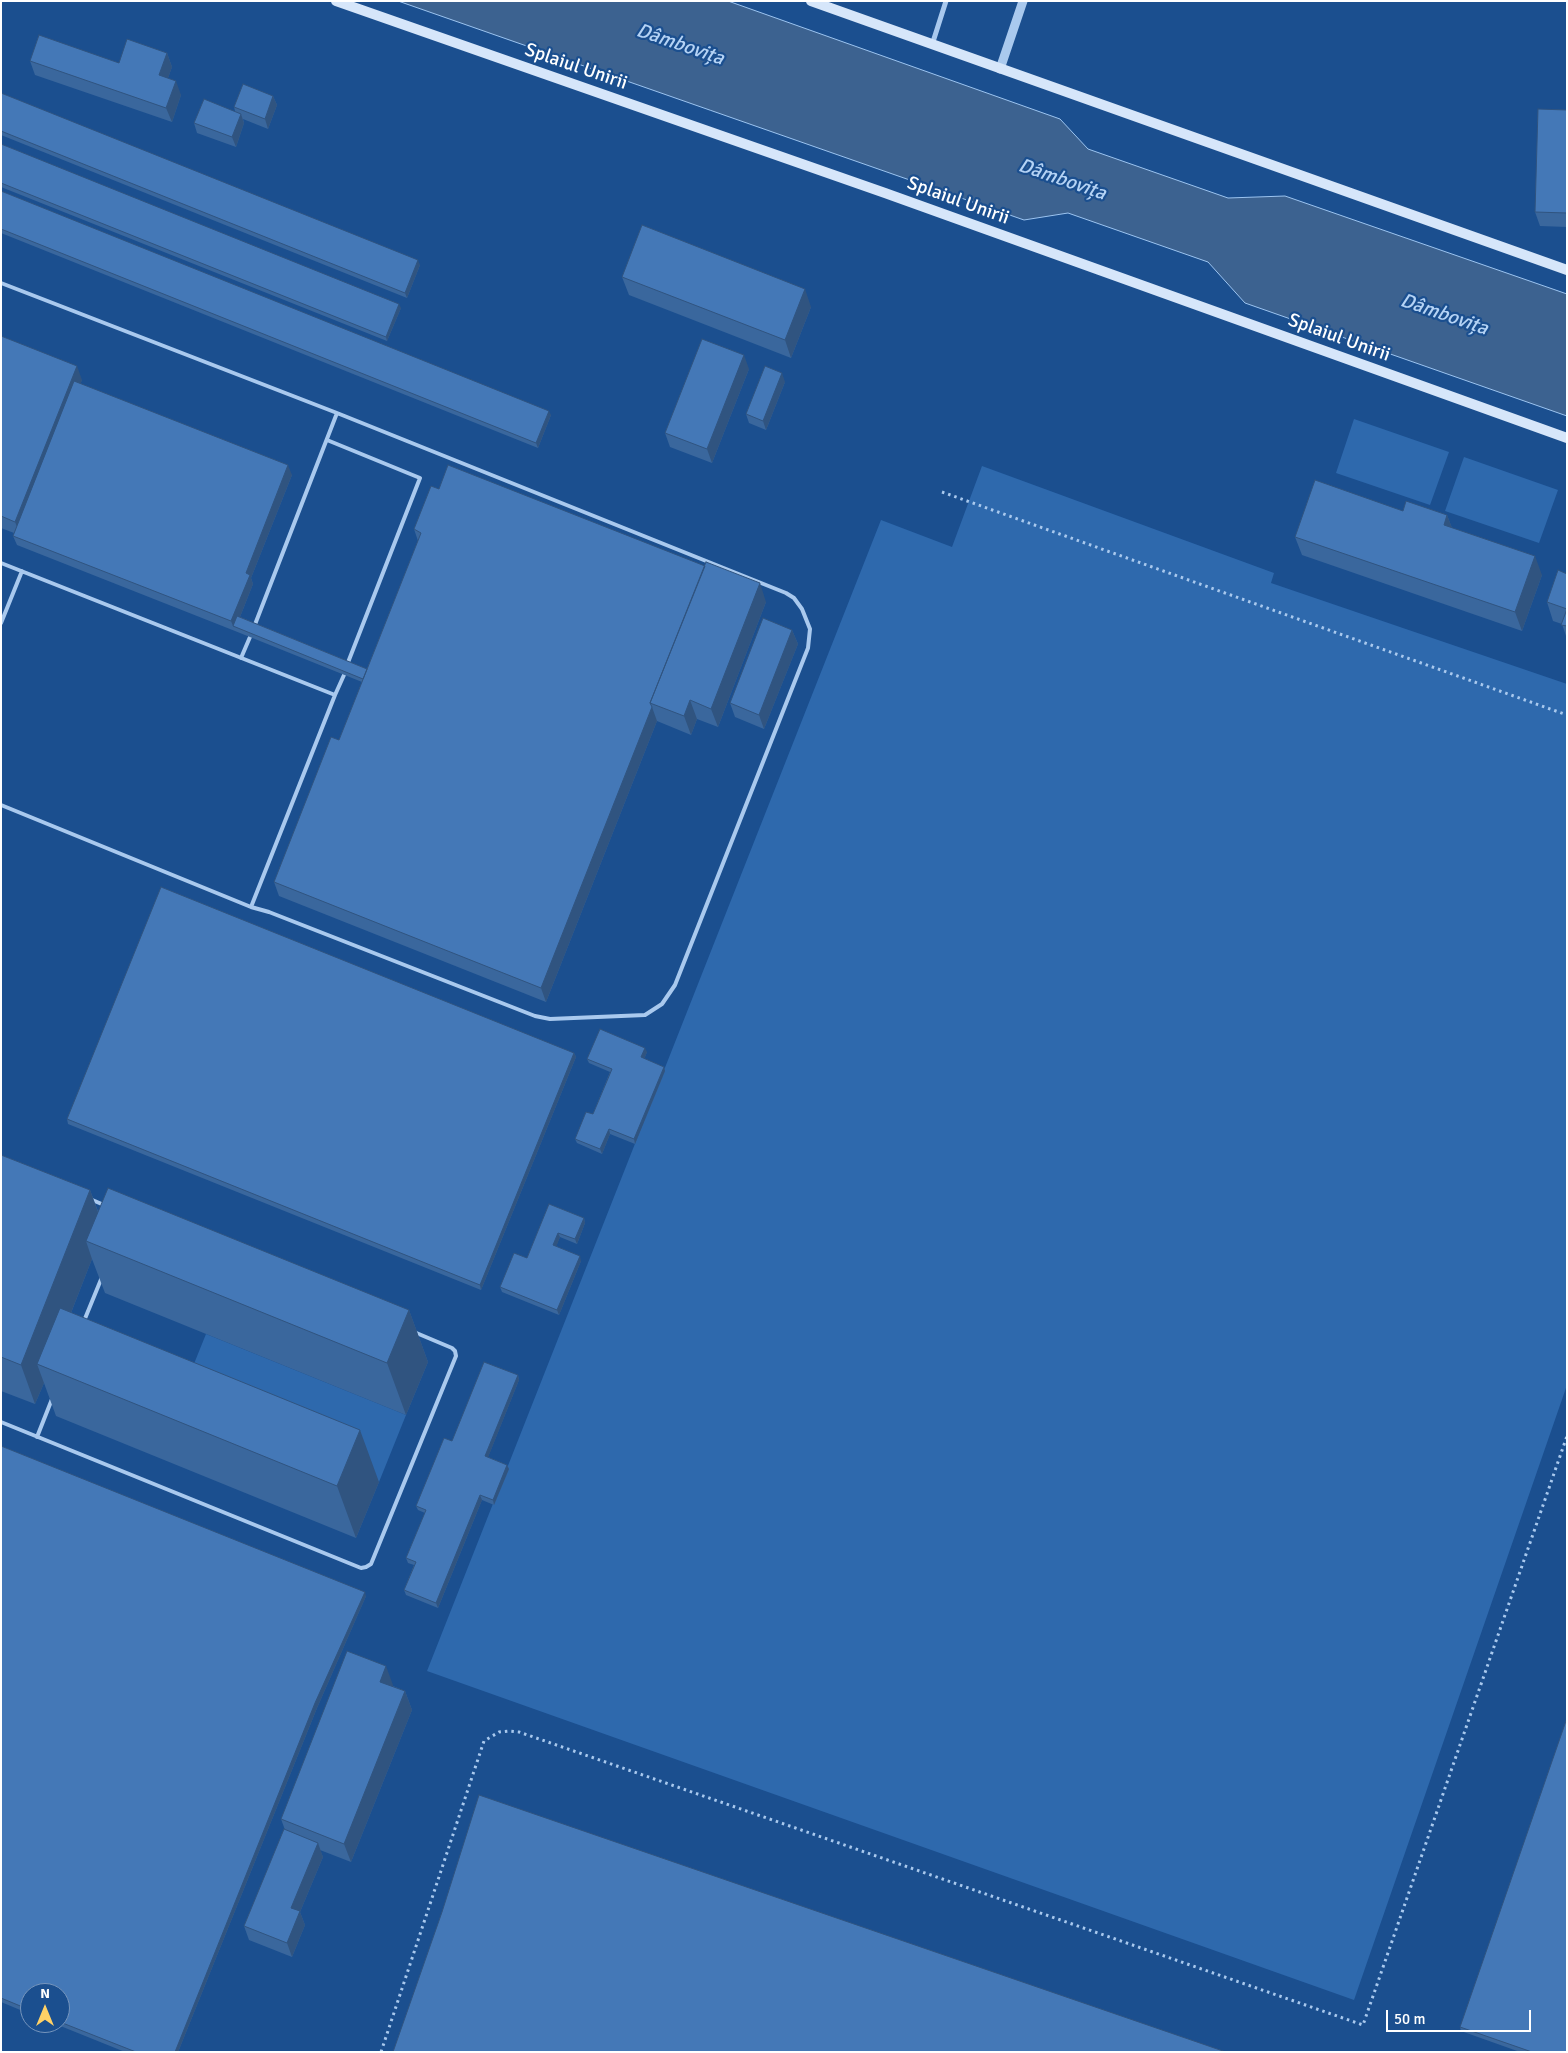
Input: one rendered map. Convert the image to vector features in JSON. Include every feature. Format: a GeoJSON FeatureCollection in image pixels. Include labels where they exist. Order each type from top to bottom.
{"type":"FeatureCollection","features":[{"type":"Feature","properties":{"kind":"main road","name":"Splaiul Unirii"},"geometry":{"type":"LineString","coordinates":[[336,1],[885,193],[1567,438]]}},
{"type":"Feature","properties":{"kind":"main road"},"geometry":{"type":"LineString","coordinates":[[812,1],[1567,270]]}},
{"type":"Feature","properties":{"kind":"street"},"geometry":{"type":"LineString","coordinates":[[932,45],[946,1]]}},
{"type":"Feature","properties":{"kind":"street"},"geometry":{"type":"LineString","coordinates":[[1000,69],[1023,1]]}},
{"type":"Feature","properties":{"kind":"lane"},"geometry":{"type":"LineString","coordinates":[[1,283],[337,413],[786,593],[794,598],[802,609],[810,629],[810,641],[675,985],[662,1004],[645,1015],[550,1019],[535,1016],[269,912],[251,907],[1,805]]}},
{"type":"Feature","properties":{"kind":"lane"},"geometry":{"type":"LineString","coordinates":[[254,627],[337,413]]}},
{"type":"Feature","properties":{"kind":"lane"},"geometry":{"type":"LineString","coordinates":[[327,440],[420,478],[348,665]]}},
{"type":"Feature","properties":{"kind":"lane"},"geometry":{"type":"LineString","coordinates":[[1,563],[335,695]]}},
{"type":"Feature","properties":{"kind":"lane"},"geometry":{"type":"LineString","coordinates":[[1,624],[22,571]]}},
{"type":"Feature","properties":{"kind":"lane"},"geometry":{"type":"LineString","coordinates":[[241,658],[250,637]]}},
{"type":"Feature","properties":{"kind":"lane"},"geometry":{"type":"LineString","coordinates":[[251,907],[344,675]]}},
{"type":"Feature","properties":{"kind":"lane"},"geometry":{"type":"LineString","coordinates":[[82,1196],[109,1207]]}},
{"type":"Feature","properties":{"kind":"lane"},"geometry":{"type":"LineString","coordinates":[[82,1326],[105,1270]]}},
{"type":"Feature","properties":{"kind":"lane"},"geometry":{"type":"LineString","coordinates":[[1,1422],[361,1568],[366,1567],[370,1564],[456,1356],[452,1348],[407,1330]]}},
{"type":"Feature","properties":{"kind":"lane"},"geometry":{"type":"LineString","coordinates":[[37,1437],[56,1390]]}},
{"type":"Feature","properties":{"kind":"path"},"geometry":{"type":"LineString","coordinates":[[942,492],[1567,715]]}},
{"type":"Feature","properties":{"kind":"path"},"geometry":{"type":"LineString","coordinates":[[381,2052],[484,1741],[499,1732],[509,1731],[519,1732],[1363,2025],[1567,1436]]}},
{"type":"Feature","properties":{"kind":"shaded area"},"geometry":{"type":"Polygon","coordinates":[[[1354,419],[1449,452],[1430,505],[1336,473],[1354,419]]]}},
{"type":"Feature","properties":{"kind":"shaded area"},"geometry":{"type":"Polygon","coordinates":[[[1464,457],[1558,490],[1539,543],[1445,511],[1464,457]]]}},
{"type":"Feature","properties":{"kind":"shaded area"},"geometry":{"type":"Polygon","coordinates":[[[982,466],[1274,573],[1271,583],[1567,684],[1567,1385],[1354,2000],[427,1671],[881,520],[952,547],[982,466]]]}},
{"type":"Feature","properties":{"kind":"shaded area"},"geometry":{"type":"Polygon","coordinates":[[[206,1334],[406,1415],[379,1482],[179,1401],[206,1334]]]}},
{"type":"Feature","properties":{"kind":"water","name":"Dâmbovița"},"geometry":{"type":"Polygon","coordinates":[[[398,1],[728,1],[1060,119],[1088,149],[1228,198],[1285,196],[1567,294],[1567,416],[1245,303],[1208,262],[1068,213],[1024,220],[398,1]]]}},
{"type":"Feature","properties":{"kind":"building"},"geometry":{"type":"Polygon","coordinates":[[[39,35],[119,63],[127,39],[167,53],[159,75],[176,81],[166,108],[30,61],[39,35]]]}},
{"type":"Feature","properties":{"kind":"building"},"geometry":{"type":"Polygon","coordinates":[[[243,84],[273,96],[265,119],[234,107],[243,84]]]}},
{"type":"Feature","properties":{"kind":"building"},"geometry":{"type":"Polygon","coordinates":[[[1,93],[418,260],[405,293],[1,131],[1,93]]]}},
{"type":"Feature","properties":{"kind":"building"},"geometry":{"type":"Polygon","coordinates":[[[204,99],[241,114],[232,137],[194,123],[204,99]]]}},
{"type":"Feature","properties":{"kind":"building"},"geometry":{"type":"Polygon","coordinates":[[[1538,109],[1567,110],[1567,213],[1535,212],[1538,109]]]}},
{"type":"Feature","properties":{"kind":"building"},"geometry":{"type":"Polygon","coordinates":[[[1,144],[399,304],[386,337],[1,183],[1,144]]]}},
{"type":"Feature","properties":{"kind":"building"},"geometry":{"type":"Polygon","coordinates":[[[1,191],[549,411],[536,443],[1,229],[1,191]]]}},
{"type":"Feature","properties":{"kind":"building"},"geometry":{"type":"Polygon","coordinates":[[[642,225],[805,289],[785,340],[622,277],[642,225]]]}},
{"type":"Feature","properties":{"kind":"building"},"geometry":{"type":"Polygon","coordinates":[[[1,336],[77,366],[15,522],[1,516],[1,336]]]}},
{"type":"Feature","properties":{"kind":"building"},"geometry":{"type":"Polygon","coordinates":[[[702,339],[744,355],[707,449],[665,433],[702,339]]]}},
{"type":"Feature","properties":{"kind":"building"},"geometry":{"type":"Polygon","coordinates":[[[765,366],[782,373],[763,421],[746,414],[765,366]]]}},
{"type":"Feature","properties":{"kind":"building"},"geometry":{"type":"Polygon","coordinates":[[[74,381],[288,465],[246,573],[250,575],[231,621],[13,536],[74,381]]]}},
{"type":"Feature","properties":{"kind":"building"},"geometry":{"type":"Polygon","coordinates":[[[448,465],[705,566],[650,703],[652,707],[541,988],[274,882],[331,737],[339,740],[421,533],[414,529],[431,486],[439,489],[448,465]]]}},
{"type":"Feature","properties":{"kind":"building"},"geometry":{"type":"Polygon","coordinates":[[[1315,480],[1403,511],[1406,501],[1447,515],[1444,525],[1535,556],[1515,612],[1295,537],[1315,480]]]}},
{"type":"Feature","properties":{"kind":"building"},"geometry":{"type":"Polygon","coordinates":[[[706,562],[760,583],[711,709],[690,700],[684,716],[650,703],[706,562]]]}},
{"type":"Feature","properties":{"kind":"building"},"geometry":{"type":"Polygon","coordinates":[[[1558,570],[1567,574],[1567,609],[1547,602],[1558,570]]]}},
{"type":"Feature","properties":{"kind":"building"},"geometry":{"type":"Polygon","coordinates":[[[1567,609],[1567,626],[1561,625],[1567,609]]]}},
{"type":"Feature","properties":{"kind":"building"},"geometry":{"type":"Polygon","coordinates":[[[237,616],[367,669],[363,679],[233,626],[237,616]]]}},
{"type":"Feature","properties":{"kind":"building"},"geometry":{"type":"Polygon","coordinates":[[[763,618],[792,630],[759,715],[730,703],[763,618]]]}},
{"type":"Feature","properties":{"kind":"building"},"geometry":{"type":"Polygon","coordinates":[[[161,887],[574,1053],[480,1285],[67,1119],[161,887]]]}},
{"type":"Feature","properties":{"kind":"building"},"geometry":{"type":"Polygon","coordinates":[[[600,1029],[645,1048],[641,1057],[664,1067],[634,1139],[609,1129],[600,1149],[575,1139],[586,1112],[593,1114],[612,1069],[587,1059],[600,1029]]]}},
{"type":"Feature","properties":{"kind":"building"},"geometry":{"type":"Polygon","coordinates":[[[1,1155],[90,1190],[21,1365],[1,1357],[1,1155]]]}},
{"type":"Feature","properties":{"kind":"building"},"geometry":{"type":"Polygon","coordinates":[[[108,1188],[409,1310],[387,1363],[86,1241],[108,1188]]]}},
{"type":"Feature","properties":{"kind":"building"},"geometry":{"type":"Polygon","coordinates":[[[549,1204],[584,1218],[575,1239],[558,1233],[553,1245],[580,1256],[557,1310],[500,1287],[514,1253],[527,1258],[549,1204]]]}},
{"type":"Feature","properties":{"kind":"building"},"geometry":{"type":"Polygon","coordinates":[[[60,1308],[360,1430],[337,1486],[37,1364],[60,1308]]]}},
{"type":"Feature","properties":{"kind":"building"},"geometry":{"type":"Polygon","coordinates":[[[484,1362],[518,1375],[485,1456],[507,1465],[493,1500],[480,1495],[436,1603],[404,1590],[416,1562],[406,1558],[426,1510],[416,1506],[444,1438],[452,1441],[484,1362]]]}},
{"type":"Feature","properties":{"kind":"building"},"geometry":{"type":"Polygon","coordinates":[[[1,1446],[365,1592],[315,1703],[175,2052],[136,2052],[70,2026],[70,1983],[20,1983],[20,2006],[1,1998],[1,1446]]]}},
{"type":"Feature","properties":{"kind":"building"},"geometry":{"type":"Polygon","coordinates":[[[347,1651],[386,1666],[380,1682],[405,1691],[344,1844],[281,1819],[347,1651]]]}},
{"type":"Feature","properties":{"kind":"building"},"geometry":{"type":"Polygon","coordinates":[[[1567,1718],[1567,2052],[1532,2052],[1460,2027],[1567,1718]]]}},
{"type":"Feature","properties":{"kind":"building"},"geometry":{"type":"Polygon","coordinates":[[[479,1795],[1226,2052],[393,2052],[442,1912],[479,1795]]]}},
{"type":"Feature","properties":{"kind":"building"},"geometry":{"type":"Polygon","coordinates":[[[284,1829],[318,1843],[291,1908],[300,1911],[287,1943],[244,1926],[284,1829]]]}}]}
